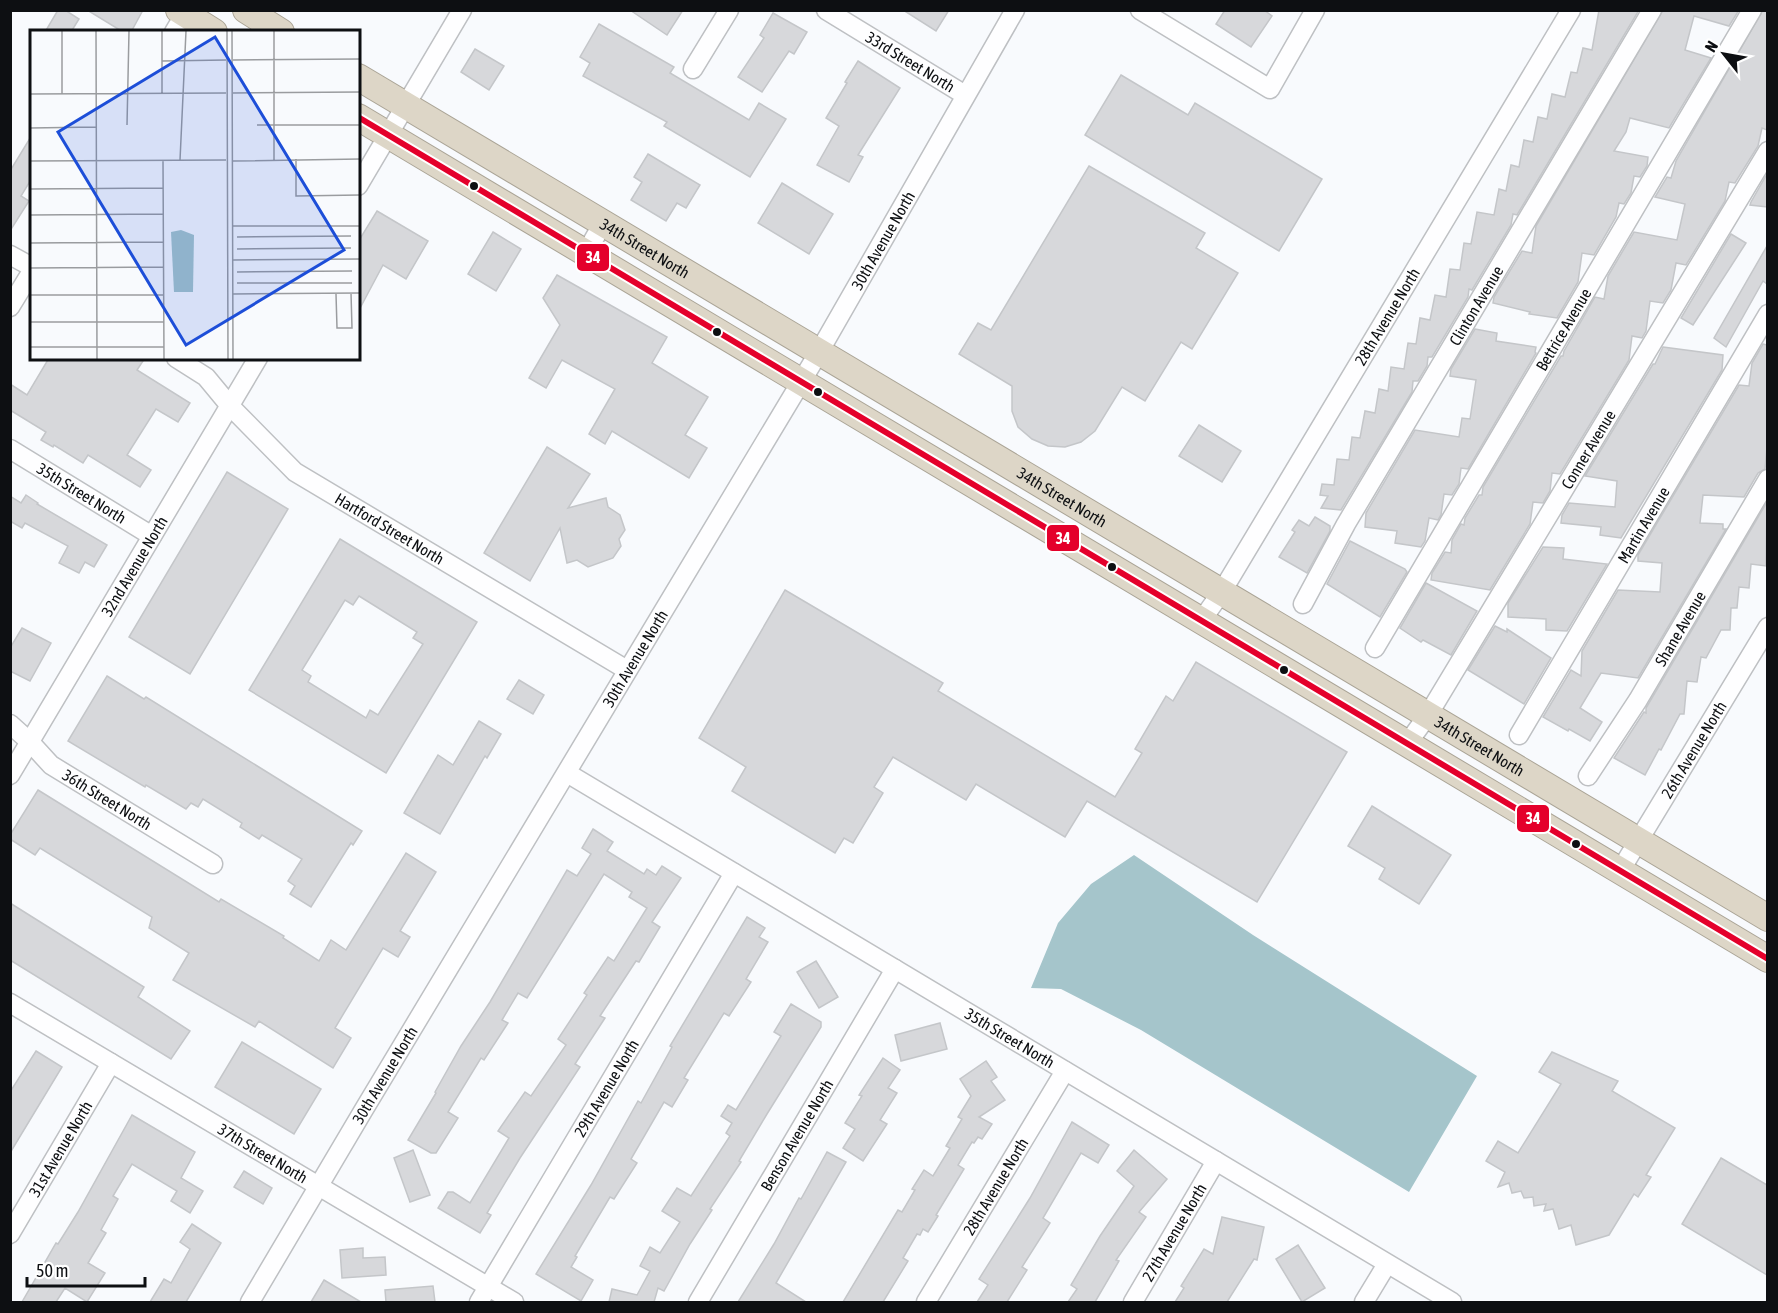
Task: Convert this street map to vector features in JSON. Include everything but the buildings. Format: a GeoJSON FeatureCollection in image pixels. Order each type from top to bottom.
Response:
{"type":"FeatureCollection","features":[{"type":"Feature","properties":{"kind":"highway"},"geometry":{"type":"LineString","coordinates":[[246,10],[278,30]]}},
{"type":"Feature","properties":{"kind":"highway"},"geometry":{"type":"LineString","coordinates":[[181,17],[210,30]]}},
{"type":"Feature","properties":{"kind":"highway","name":"34th Street North"},"geometry":{"type":"LineString","coordinates":[[360,78],[1767,918]]}},
{"type":"Feature","properties":{"kind":"highway","name":"34th Street North"},"geometry":{"type":"LineString","coordinates":[[360,118],[1767,959]]}},
{"type":"Feature","properties":{"kind":"street"},"geometry":{"type":"LineString","coordinates":[[360,183],[462,10]]}},
{"type":"Feature","properties":{"kind":"street"},"geometry":{"type":"LineString","coordinates":[[693,69],[729,10]]}},
{"type":"Feature","properties":{"kind":"street","name":"33rd Street North"},"geometry":{"type":"LineString","coordinates":[[826,10],[965,94]]}},
{"type":"Feature","properties":{"kind":"street","name":"30th Avenue North"},"geometry":{"type":"LineString","coordinates":[[250,1302],[819,352],[1015,10]]}},
{"type":"Feature","properties":{"kind":"street"},"geometry":{"type":"LineString","coordinates":[[1140,10],[1270,89],[1315,10]]}},
{"type":"Feature","properties":{"kind":"street","name":"28th Avenue North"},"geometry":{"type":"LineString","coordinates":[[1201,621],[1221,593],[1571,10]]}},
{"type":"Feature","properties":{"kind":"street","name":"Clinton Avenue"},"geometry":{"type":"LineString","coordinates":[[1303,604],[1346,524],[1652,10]]}},
{"type":"Feature","properties":{"kind":"street","name":"Bettrice Avenue"},"geometry":{"type":"LineString","coordinates":[[1375,648],[1752,10]]}},
{"type":"Feature","properties":{"kind":"street","name":"Conner Avenue"},"geometry":{"type":"LineString","coordinates":[[1407,744],[1428,715],[1767,151]]}},
{"type":"Feature","properties":{"kind":"street"},"geometry":{"type":"LineString","coordinates":[[586,253],[603,223]]}},
{"type":"Feature","properties":{"kind":"street"},"geometry":{"type":"LineString","coordinates":[[10,255],[30,268]]}},
{"type":"Feature","properties":{"kind":"street"},"geometry":{"type":"LineString","coordinates":[[10,307],[30,272]]}},
{"type":"Feature","properties":{"kind":"street","name":"Martin Avenue"},"geometry":{"type":"LineString","coordinates":[[1519,735],[1767,314]]}},
{"type":"Feature","properties":{"kind":"street","name":"Hartford Street North"},"geometry":{"type":"LineString","coordinates":[[179,360],[206,377],[230,406],[295,472],[627,670]]}},
{"type":"Feature","properties":{"kind":"street","name":"32nd Avenue North"},"geometry":{"type":"LineString","coordinates":[[10,775],[257,360]]}},
{"type":"Feature","properties":{"kind":"street","name":"35th Street North"},"geometry":{"type":"LineString","coordinates":[[10,449],[152,536]]}},
{"type":"Feature","properties":{"kind":"street","name":"Shane Avenue"},"geometry":{"type":"LineString","coordinates":[[1588,776],[1638,700],[1767,479]]}},
{"type":"Feature","properties":{"kind":"street","name":"26th Avenue North"},"geometry":{"type":"LineString","coordinates":[[1620,871],[1767,627]]}},
{"type":"Feature","properties":{"kind":"street","name":"36th Street North"},"geometry":{"type":"LineString","coordinates":[[10,724],[51,765],[213,864]]}},
{"type":"Feature","properties":{"kind":"street","name":"35th Street North"},"geometry":{"type":"LineString","coordinates":[[567,773],[1452,1302]]}},
{"type":"Feature","properties":{"kind":"street","name":"29th Avenue North"},"geometry":{"type":"LineString","coordinates":[[484,1295],[734,873]]}},
{"type":"Feature","properties":{"kind":"street","name":"Benson Avenue North"},"geometry":{"type":"LineString","coordinates":[[698,1302],[895,969]]}},
{"type":"Feature","properties":{"kind":"street","name":"37th Street North"},"geometry":{"type":"LineString","coordinates":[[10,1004],[319,1187],[484,1295],[514,1302]]}},
{"type":"Feature","properties":{"kind":"street","name":"31st Avenue North"},"geometry":{"type":"LineString","coordinates":[[10,1234],[111,1064]]}},
{"type":"Feature","properties":{"kind":"street","name":"28th Avenue North"},"geometry":{"type":"LineString","coordinates":[[926,1302],[1065,1071]]}},
{"type":"Feature","properties":{"kind":"street","name":"27th Avenue North"},"geometry":{"type":"LineString","coordinates":[[1133,1302],[1216,1161]]}},
{"type":"Feature","properties":{"kind":"street"},"geometry":{"type":"LineString","coordinates":[[1364,1302],[1387,1264]]}},
{"type":"Feature","properties":{"kind":"water"},"geometry":{"type":"Polygon","coordinates":[[[1134,855],[1253,935],[1477,1076],[1409,1192],[1141,1030],[1061,989],[1031,988],[1058,923],[1091,884],[1134,855]]]}},
{"type":"Feature","properties":{"kind":"transit line","name":"34"},"geometry":{"type":"LineString","coordinates":[[360,118],[1768,959]]}}]}
